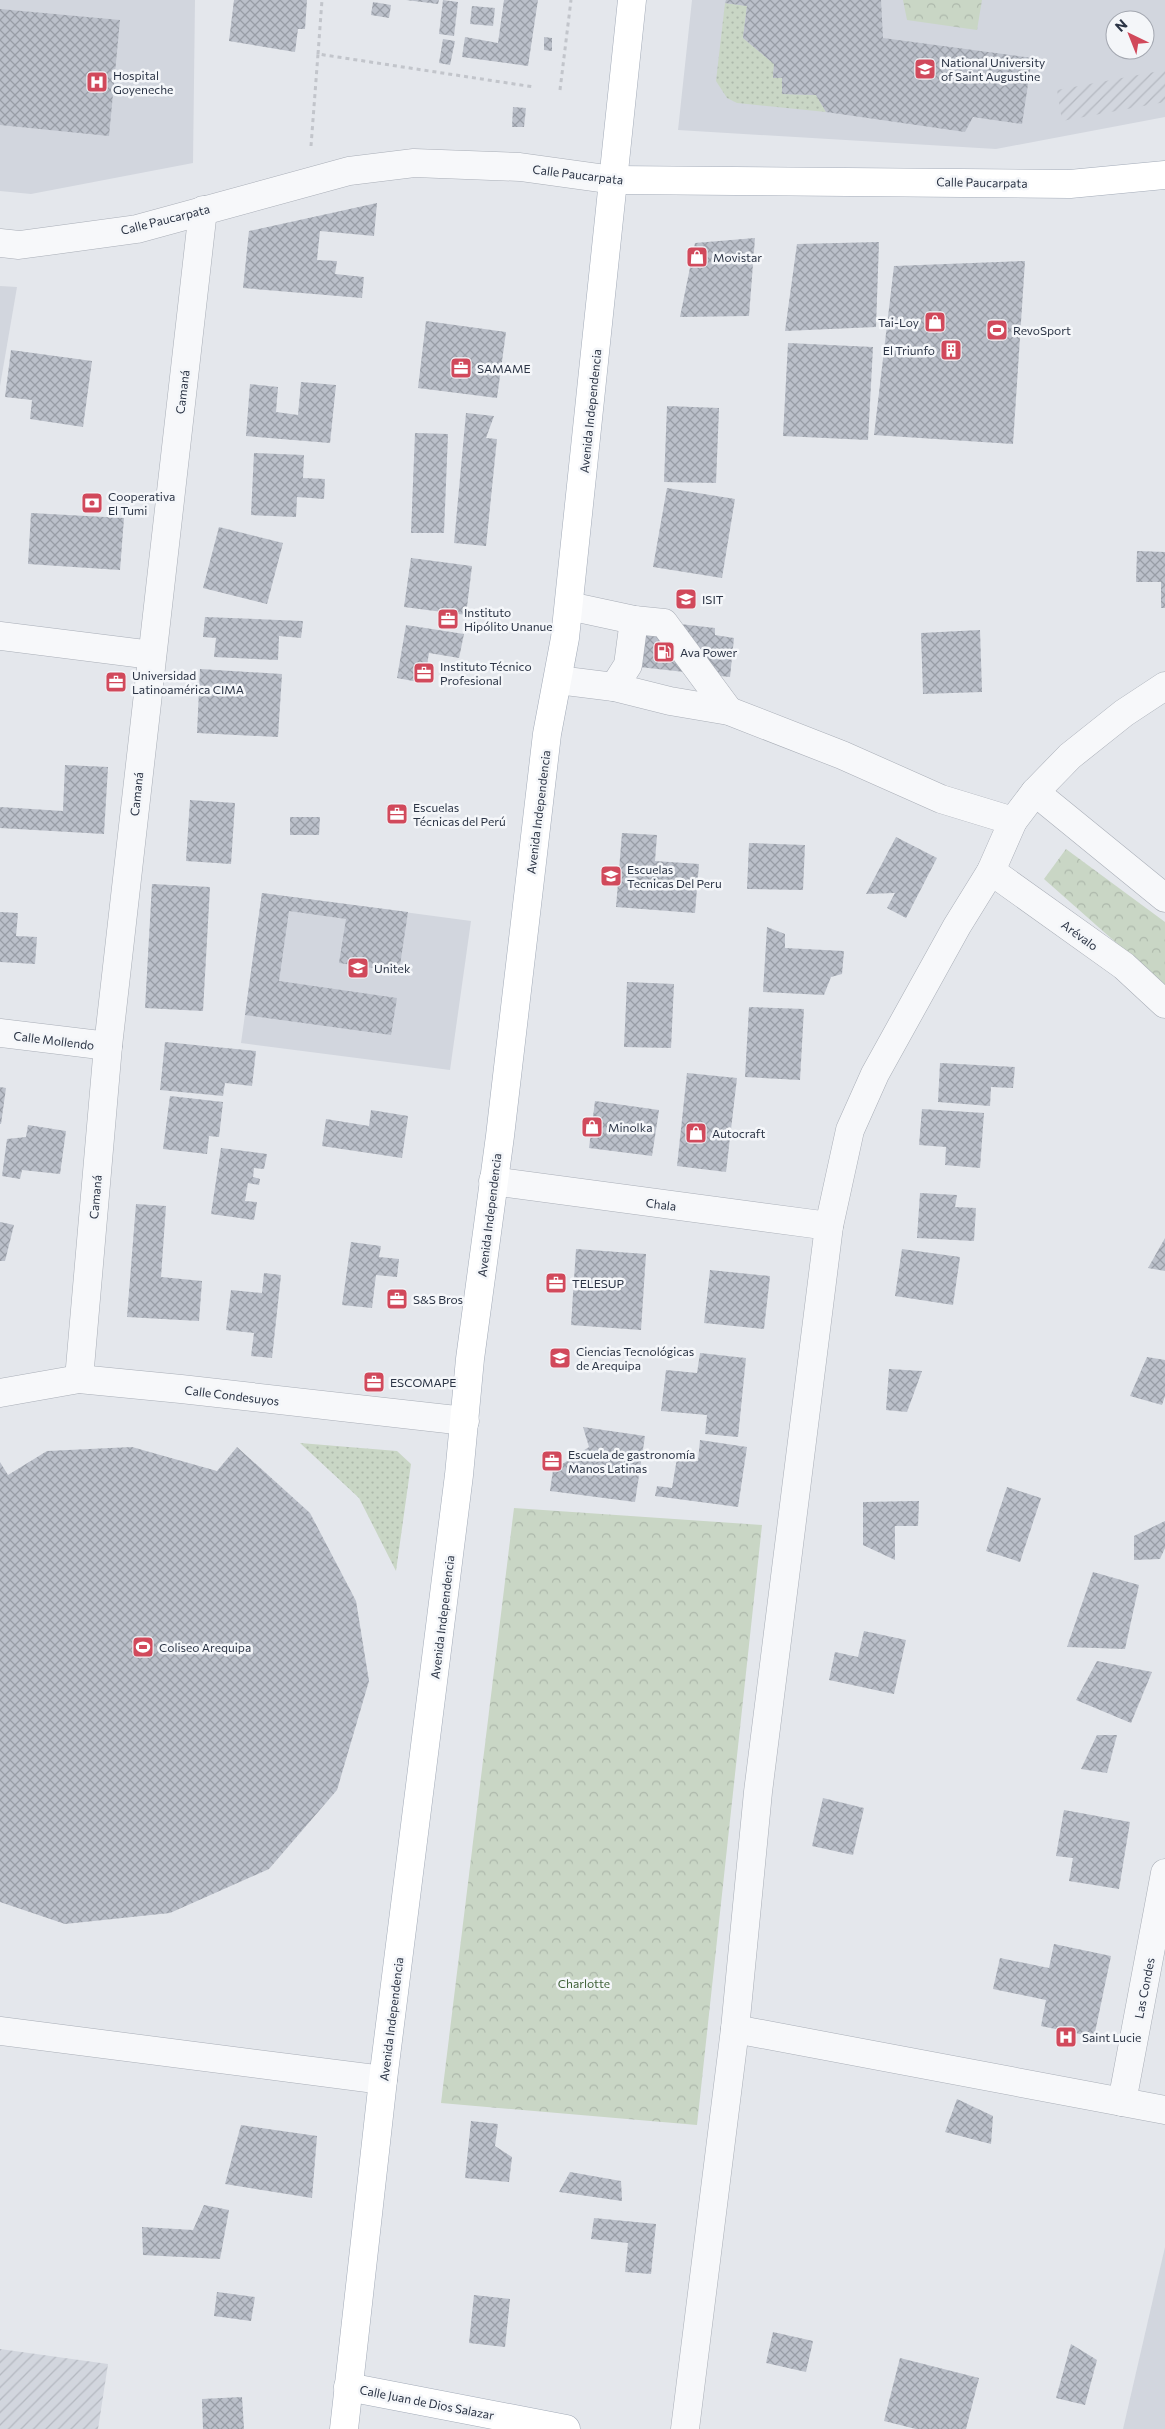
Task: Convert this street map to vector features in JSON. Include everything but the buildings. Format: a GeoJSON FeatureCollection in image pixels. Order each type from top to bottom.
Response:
{"type":"FeatureCollection","features":[{"type":"Feature","properties":{"kind":"main road","name":"Avenida Independencia"},"geometry":{"type":"LineString","coordinates":[[344,2429],[383,2080],[465,1421],[470,1359],[547,734],[558,680],[569,606],[632,0]]}},
{"type":"Feature","properties":{"kind":"main road","name":"Calle Paucarpata"},"geometry":{"type":"LineString","coordinates":[[614,180],[1070,184],[1165,175]]}},
{"type":"Feature","properties":{"kind":"main road","name":"Calle Juan de Dios Salazar"},"geometry":{"type":"LineString","coordinates":[[348,2387],[566,2429]]}},
{"type":"Feature","properties":{"kind":"street","name":"Calle Paucarpata"},"geometry":{"type":"LineString","coordinates":[[0,243],[19,245],[137,229],[350,171],[414,163],[520,167],[614,180]]}},
{"type":"Feature","properties":{"kind":"street","name":"Camaná"},"geometry":{"type":"LineString","coordinates":[[79,1380],[108,1046],[203,210]]}},
{"type":"Feature","properties":{"kind":"street"},"geometry":{"type":"LineString","coordinates":[[569,606],[634,620],[664,623],[729,711]]}},
{"type":"Feature","properties":{"kind":"street"},"geometry":{"type":"LineString","coordinates":[[614,687],[628,665],[634,620]]}},
{"type":"Feature","properties":{"kind":"street"},"geometry":{"type":"LineString","coordinates":[[0,636],[152,655]]}},
{"type":"Feature","properties":{"kind":"street"},"geometry":{"type":"LineString","coordinates":[[558,680],[614,687],[670,701],[729,711],[842,755],[941,799],[1012,821]]}},
{"type":"Feature","properties":{"kind":"street"},"geometry":{"type":"LineString","coordinates":[[685,2429],[735,2029],[758,1792],[829,1226],[850,1130],[875,1074],[991,871],[1012,821],[1035,792],[1070,756],[1124,714],[1165,686]]}},
{"type":"Feature","properties":{"kind":"street"},"geometry":{"type":"LineString","coordinates":[[1035,792],[1165,898]]}},
{"type":"Feature","properties":{"kind":"street","name":"Arévalo"},"geometry":{"type":"LineString","coordinates":[[991,871],[1124,966],[1165,1004]]}},
{"type":"Feature","properties":{"kind":"street","name":"Calle Mollendo"},"geometry":{"type":"LineString","coordinates":[[0,1033],[108,1046]]}},
{"type":"Feature","properties":{"kind":"street","name":"Chala"},"geometry":{"type":"LineString","coordinates":[[493,1181],[829,1226]]}},
{"type":"Feature","properties":{"kind":"street","name":"Calle Condesuyos"},"geometry":{"type":"LineString","coordinates":[[0,1393],[79,1380],[181,1388],[465,1421]]}},
{"type":"Feature","properties":{"kind":"street","name":"Las Condes"},"geometry":{"type":"LineString","coordinates":[[1122,2102],[1165,1873]]}},
{"type":"Feature","properties":{"kind":"street"},"geometry":{"type":"LineString","coordinates":[[735,2029],[1165,2110]]}},
{"type":"Feature","properties":{"kind":"street"},"geometry":{"type":"LineString","coordinates":[[0,2031],[383,2080]]}},
{"type":"Feature","properties":{"kind":"path"},"geometry":{"type":"LineString","coordinates":[[308,182],[322,0]]}},
{"type":"Feature","properties":{"kind":"path"},"geometry":{"type":"LineString","coordinates":[[560,90],[571,0]]}},
{"type":"Feature","properties":{"kind":"path"},"geometry":{"type":"LineString","coordinates":[[318,54],[534,87]]}},
{"type":"Feature","properties":{"kind":"shaded area","name":"Hospital Goyeneche"},"geometry":{"type":"Polygon","coordinates":[[[0,0],[195,0],[193,163],[31,194],[0,191],[0,0]]]}},
{"type":"Feature","properties":{"kind":"shaded area","name":"National University of Saint Augustine"},"geometry":{"type":"Polygon","coordinates":[[[692,0],[1165,0],[1165,117],[996,149],[678,130],[692,0]]]}},
{"type":"Feature","properties":{"kind":"shaded area"},"geometry":{"type":"Polygon","coordinates":[[[1165,70],[1165,102],[1062,121],[1057,90],[1165,70]]]}},
{"type":"Feature","properties":{"kind":"shaded area"},"geometry":{"type":"Polygon","coordinates":[[[0,286],[17,287],[0,386],[0,286]]]}},
{"type":"Feature","properties":{"kind":"shaded area","name":"Unitek"},"geometry":{"type":"Polygon","coordinates":[[[262,893],[471,921],[450,1070],[241,1043],[262,893]]]}},
{"type":"Feature","properties":{"kind":"shaded area"},"geometry":{"type":"Polygon","coordinates":[[[1165,2247],[1165,2429],[1123,2429],[1165,2247]]]}},
{"type":"Feature","properties":{"kind":"shaded area"},"geometry":{"type":"Polygon","coordinates":[[[0,2349],[108,2364],[98,2429],[0,2429],[0,2349]]]}},
{"type":"Feature","properties":{"kind":"green space"},"geometry":{"type":"Polygon","coordinates":[[[903,0],[982,0],[977,30],[907,20],[903,0]]]}},
{"type":"Feature","properties":{"kind":"green space"},"geometry":{"type":"Polygon","coordinates":[[[725,3],[747,6],[743,38],[774,64],[773,78],[782,78],[782,94],[816,95],[826,112],[737,103],[727,98],[716,81],[725,3]]]}},
{"type":"Feature","properties":{"kind":"green space"},"geometry":{"type":"Polygon","coordinates":[[[1066,849],[1165,922],[1165,986],[1044,879],[1066,849]]]}},
{"type":"Feature","properties":{"kind":"green space"},"geometry":{"type":"Polygon","coordinates":[[[300,1443],[397,1451],[411,1464],[396,1571],[359,1498],[300,1443]]]}},
{"type":"Feature","properties":{"kind":"green space","name":"Charlotte"},"geometry":{"type":"Polygon","coordinates":[[[514,1508],[762,1525],[697,2125],[441,2103],[514,1508]]]}},
{"type":"Feature","properties":{"kind":"place","name":"National University of Saint Augustine"},"geometry":{"type":"Point","coordinates":[925,69]}},
{"type":"Feature","properties":{"kind":"place","name":"Hospital Goyeneche"},"geometry":{"type":"Point","coordinates":[97,82]}},
{"type":"Feature","properties":{"kind":"place","name":"Movistar"},"geometry":{"type":"Point","coordinates":[697,257]}},
{"type":"Feature","properties":{"kind":"place","name":"Tai-Loy"},"geometry":{"type":"Point","coordinates":[935,322]}},
{"type":"Feature","properties":{"kind":"place","name":"RevoSport"},"geometry":{"type":"Point","coordinates":[997,330]}},
{"type":"Feature","properties":{"kind":"place","name":"El Triunfo"},"geometry":{"type":"Point","coordinates":[951,350]}},
{"type":"Feature","properties":{"kind":"place","name":"SAMAME"},"geometry":{"type":"Point","coordinates":[461,368]}},
{"type":"Feature","properties":{"kind":"place","name":"Cooperativa El Tumi"},"geometry":{"type":"Point","coordinates":[92,503]}},
{"type":"Feature","properties":{"kind":"place","name":"ISIT"},"geometry":{"type":"Point","coordinates":[686,599]}},
{"type":"Feature","properties":{"kind":"place","name":"Instituto Hipólito Unanue"},"geometry":{"type":"Point","coordinates":[448,619]}},
{"type":"Feature","properties":{"kind":"place","name":"Ava Power"},"geometry":{"type":"Point","coordinates":[664,652]}},
{"type":"Feature","properties":{"kind":"place","name":"Instituto Técnico Profesional"},"geometry":{"type":"Point","coordinates":[424,673]}},
{"type":"Feature","properties":{"kind":"place","name":"Universidad Latinoamérica CIMA"},"geometry":{"type":"Point","coordinates":[116,682]}},
{"type":"Feature","properties":{"kind":"place","name":"Escuelas Técnicas del Perú"},"geometry":{"type":"Point","coordinates":[397,814]}},
{"type":"Feature","properties":{"kind":"place","name":"Escuelas Tecnicas Del Peru"},"geometry":{"type":"Point","coordinates":[611,876]}},
{"type":"Feature","properties":{"kind":"place","name":"Unitek"},"geometry":{"type":"Point","coordinates":[358,968]}},
{"type":"Feature","properties":{"kind":"place","name":"Minolka"},"geometry":{"type":"Point","coordinates":[592,1127]}},
{"type":"Feature","properties":{"kind":"place","name":"Autocraft"},"geometry":{"type":"Point","coordinates":[696,1133]}},
{"type":"Feature","properties":{"kind":"place","name":"TELESUP"},"geometry":{"type":"Point","coordinates":[556,1283]}},
{"type":"Feature","properties":{"kind":"place","name":"S&S Bros"},"geometry":{"type":"Point","coordinates":[397,1299]}},
{"type":"Feature","properties":{"kind":"place","name":"Ciencias Tecnológicas de Arequipa"},"geometry":{"type":"Point","coordinates":[560,1358]}},
{"type":"Feature","properties":{"kind":"place","name":"ESCOMAPE"},"geometry":{"type":"Point","coordinates":[374,1382]}},
{"type":"Feature","properties":{"kind":"place","name":"Escuela de gastronomía Manos Latinas"},"geometry":{"type":"Point","coordinates":[552,1461]}},
{"type":"Feature","properties":{"kind":"place","name":"Coliseo Arequipa"},"geometry":{"type":"Point","coordinates":[143,1647]}},
{"type":"Feature","properties":{"kind":"place","name":"Saint Lucie"},"geometry":{"type":"Point","coordinates":[1066,2037]}}]}
